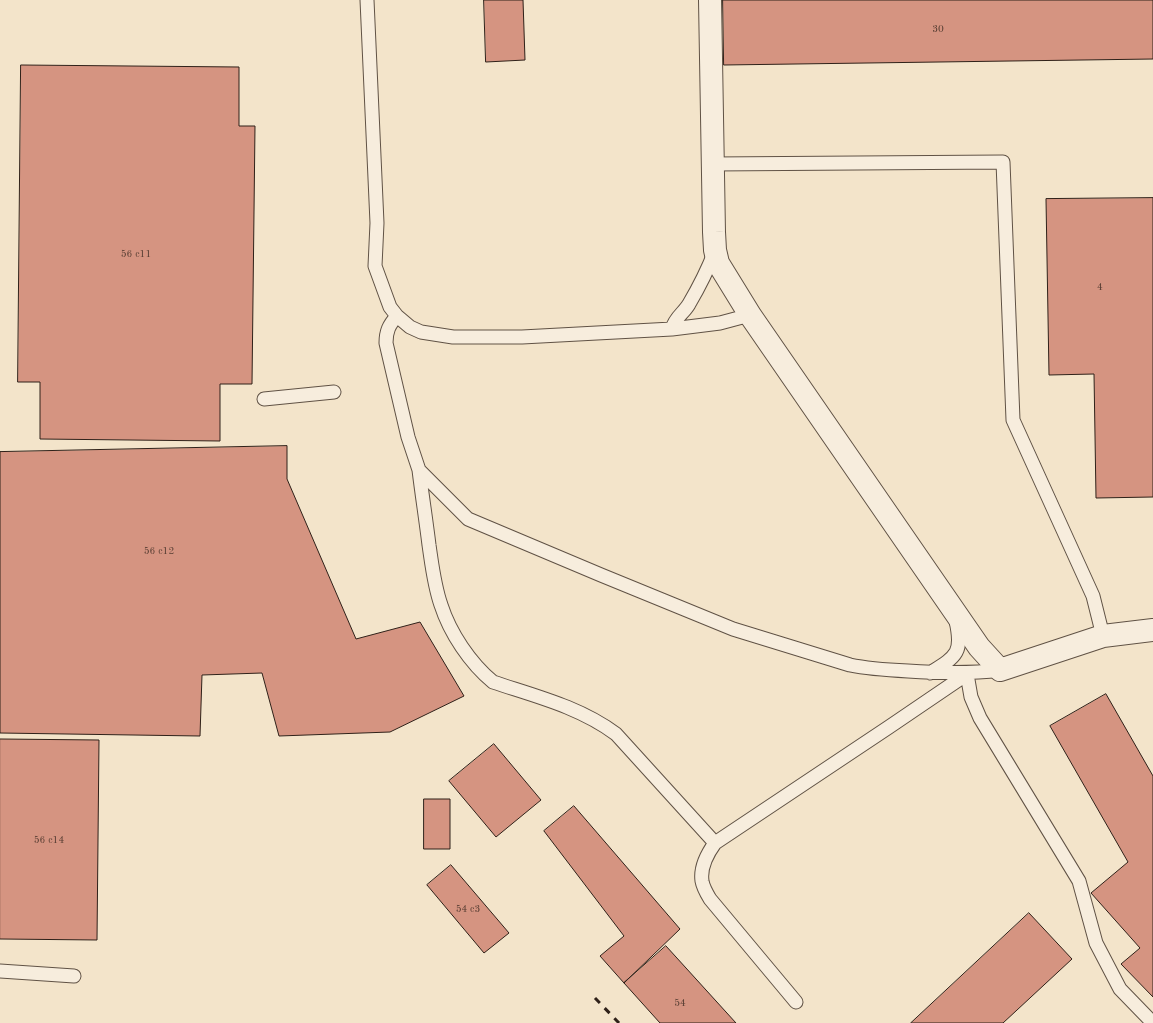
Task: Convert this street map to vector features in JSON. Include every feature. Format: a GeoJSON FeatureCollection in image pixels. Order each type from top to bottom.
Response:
{"type":"FeatureCollection","features":[{"type":"Feature","properties":{"kind":"street"},"geometry":{"type":"LineString","coordinates":[[710,0],[712,164],[715,250],[718,263],[750,315],[979,648],[1000,670],[1103,636],[1153,630]]}},
{"type":"Feature","properties":{"kind":"lane"},"geometry":{"type":"LineString","coordinates":[[367,0],[377,223],[374,266],[390,307],[397,316],[410,327],[421,332],[453,337],[522,337],[672,329],[720,323],[750,315]]}},
{"type":"Feature","properties":{"kind":"lane"},"geometry":{"type":"LineString","coordinates":[[712,164],[1004,162],[1013,420],[1093,596],[1103,636]]}},
{"type":"Feature","properties":{"kind":"lane"},"geometry":{"type":"LineString","coordinates":[[672,329],[676,318],[688,305],[710,265],[715,250]]}},
{"type":"Feature","properties":{"kind":"lane"},"geometry":{"type":"LineString","coordinates":[[397,316],[388,327],[386,343],[408,437],[419,470],[433,576],[441,605],[453,631],[467,654],[484,675],[493,682],[580,712],[616,734],[715,843]]}},
{"type":"Feature","properties":{"kind":"lane"},"geometry":{"type":"LineString","coordinates":[[264,399],[334,392]]}},
{"type":"Feature","properties":{"kind":"lane"},"geometry":{"type":"LineString","coordinates":[[419,470],[458,510],[468,519],[477,524],[733,629],[850,665],[868,669],[967,674],[1000,670]]}},
{"type":"Feature","properties":{"kind":"lane"},"geometry":{"type":"LineString","coordinates":[[930,673],[946,663],[958,650],[959,641],[953,609]]}},
{"type":"Feature","properties":{"kind":"lane"},"geometry":{"type":"LineString","coordinates":[[796,1002],[710,899],[702,882],[703,864],[709,852],[715,843],[967,674]]}},
{"type":"Feature","properties":{"kind":"lane"},"geometry":{"type":"LineString","coordinates":[[967,674],[971,697],[980,718],[1079,880],[1096,943],[1120,989],[1153,1023]]}},
{"type":"Feature","properties":{"kind":"lane"},"geometry":{"type":"LineString","coordinates":[[0,971],[74,976]]}},
{"type":"Feature","properties":{"kind":"building"},"geometry":{"type":"Polygon","coordinates":[[[484,0],[523,0],[525,60],[486,62],[484,0]]]}},
{"type":"Feature","properties":{"kind":"building"},"geometry":{"type":"Polygon","coordinates":[[[723,0],[1153,0],[1153,59],[724,65],[723,0]]]}},
{"type":"Feature","properties":{"kind":"building"},"geometry":{"type":"Polygon","coordinates":[[[21,65],[239,67],[239,126],[255,126],[252,384],[220,384],[220,441],[40,439],[40,382],[18,382],[21,65]]]}},
{"type":"Feature","properties":{"kind":"building"},"geometry":{"type":"Polygon","coordinates":[[[1153,198],[1153,497],[1096,498],[1094,374],[1049,375],[1046,199],[1153,198]]]}},
{"type":"Feature","properties":{"kind":"building"},"geometry":{"type":"Polygon","coordinates":[[[287,446],[287,479],[356,639],[420,622],[464,696],[390,732],[279,736],[262,673],[202,675],[200,736],[0,733],[0,452],[287,446]]]}},
{"type":"Feature","properties":{"kind":"building"},"geometry":{"type":"Polygon","coordinates":[[[1106,694],[1153,776],[1153,997],[1121,964],[1140,948],[1091,893],[1128,862],[1050,726],[1106,694]]]}},
{"type":"Feature","properties":{"kind":"building"},"geometry":{"type":"Polygon","coordinates":[[[0,739],[99,740],[97,940],[0,939],[0,739]]]}},
{"type":"Feature","properties":{"kind":"building"},"geometry":{"type":"Polygon","coordinates":[[[494,744],[541,800],[496,837],[449,781],[494,744]]]}},
{"type":"Feature","properties":{"kind":"building"},"geometry":{"type":"Polygon","coordinates":[[[424,799],[450,799],[450,849],[424,849],[424,799]]]}},
{"type":"Feature","properties":{"kind":"building"},"geometry":{"type":"Polygon","coordinates":[[[574,806],[680,929],[624,983],[600,956],[624,936],[544,831],[574,806]]]}},
{"type":"Feature","properties":{"kind":"building"},"geometry":{"type":"Polygon","coordinates":[[[451,865],[509,933],[484,953],[427,885],[451,865]]]}},
{"type":"Feature","properties":{"kind":"building"},"geometry":{"type":"Polygon","coordinates":[[[1029,913],[1072,959],[1003,1023],[911,1023],[1029,913]]]}},
{"type":"Feature","properties":{"kind":"building"},"geometry":{"type":"Polygon","coordinates":[[[666,946],[736,1023],[660,1023],[624,983],[666,946]]]}},
{"type":"Feature","properties":{"kind":"railway"},"geometry":{"type":"LineString","coordinates":[[595,998],[619,1023]]}}]}
